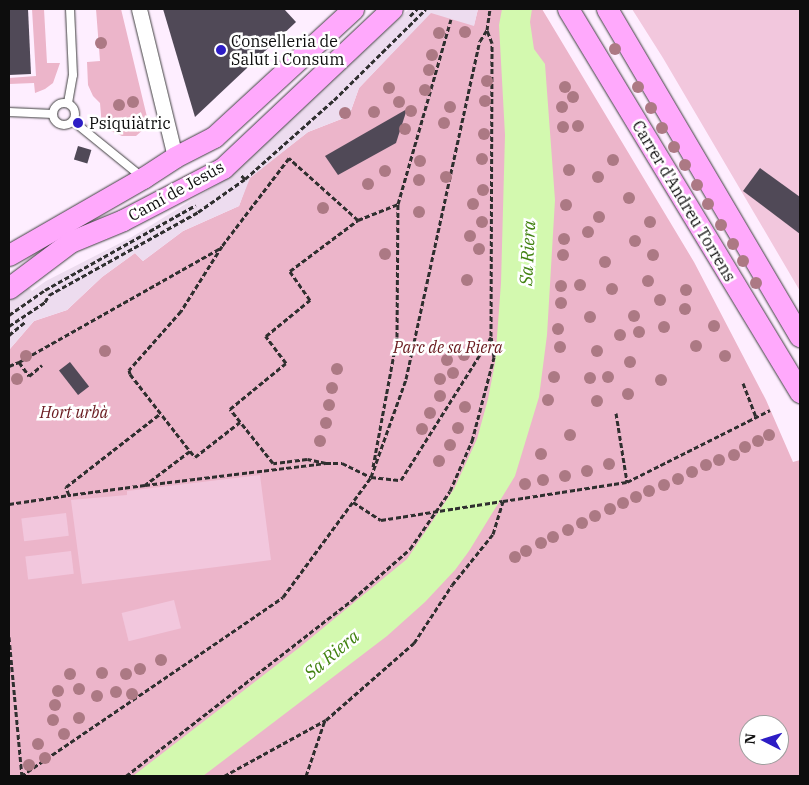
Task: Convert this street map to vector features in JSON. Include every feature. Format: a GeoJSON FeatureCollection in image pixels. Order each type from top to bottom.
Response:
{"type":"FeatureCollection","features":[{"type":"Feature","properties":{"kind":"main road","name":"Camí de Jesús"},"geometry":{"type":"LineString","coordinates":[[9,254],[143,178],[175,157],[214,137],[353,9]]}},
{"type":"Feature","properties":{"kind":"main road","name":"Camí de Jesús"},"geometry":{"type":"LineString","coordinates":[[9,288],[70,242],[124,220],[223,168],[392,9]]}},
{"type":"Feature","properties":{"kind":"main road","name":"Carrer d'Andreu Torrens"},"geometry":{"type":"LineString","coordinates":[[568,9],[800,392]]}},
{"type":"Feature","properties":{"kind":"main road","name":"Carrer d'Andreu Torrens"},"geometry":{"type":"LineString","coordinates":[[607,9],[800,336]]}},
{"type":"Feature","properties":{"kind":"main road"},"geometry":{"type":"LineString","coordinates":[[124,220],[175,174],[175,157]]}},
{"type":"Feature","properties":{"kind":"street"},"geometry":{"type":"LineString","coordinates":[[139,9],[175,157]]}},
{"type":"Feature","properties":{"kind":"lane"},"geometry":{"type":"LineString","coordinates":[[68,103],[73,75],[70,9]]}},
{"type":"Feature","properties":{"kind":"lane"},"geometry":{"type":"LineString","coordinates":[[53,114],[58,104],[68,103]]}},
{"type":"Feature","properties":{"kind":"lane"},"geometry":{"type":"LineString","coordinates":[[53,114],[59,124],[65,125],[73,121],[76,111],[68,103]]}},
{"type":"Feature","properties":{"kind":"lane"},"geometry":{"type":"LineString","coordinates":[[9,112],[53,114]]}},
{"type":"Feature","properties":{"kind":"lane"},"geometry":{"type":"LineString","coordinates":[[73,121],[143,178]]}},
{"type":"Feature","properties":{"kind":"path"},"geometry":{"type":"LineString","coordinates":[[9,326],[45,302],[50,295],[184,220],[245,179],[334,100],[426,9]]}},
{"type":"Feature","properties":{"kind":"path"},"geometry":{"type":"LineString","coordinates":[[9,637],[22,776],[283,597],[371,477],[406,379],[480,42],[487,30],[490,9]]}},
{"type":"Feature","properties":{"kind":"path"},"geometry":{"type":"LineString","coordinates":[[371,477],[397,337],[398,204],[452,19]]}},
{"type":"Feature","properties":{"kind":"path"},"geometry":{"type":"LineString","coordinates":[[126,776],[353,599],[410,549],[450,491],[472,441],[494,357],[491,336],[492,42],[487,30]]}},
{"type":"Feature","properties":{"kind":"path"},"geometry":{"type":"LineString","coordinates":[[240,422],[195,457],[130,374],[130,370],[181,311],[222,246],[288,158],[358,220]]}},
{"type":"Feature","properties":{"kind":"path"},"geometry":{"type":"LineString","coordinates":[[237,170],[245,179]]}},
{"type":"Feature","properties":{"kind":"path"},"geometry":{"type":"LineString","coordinates":[[326,463],[307,459],[273,463],[230,409],[286,363],[266,336],[310,300],[290,271],[358,220],[398,204]]}},
{"type":"Feature","properties":{"kind":"path"},"geometry":{"type":"LineString","coordinates":[[9,366],[222,246]]}},
{"type":"Feature","properties":{"kind":"path"},"geometry":{"type":"LineString","coordinates":[[9,335],[26,321]]}},
{"type":"Feature","properties":{"kind":"path"},"geometry":{"type":"LineString","coordinates":[[9,504],[326,463],[342,463],[371,477],[401,480],[491,336]]}},
{"type":"Feature","properties":{"kind":"path"},"geometry":{"type":"LineString","coordinates":[[19,362],[29,376],[42,366]]}},
{"type":"Feature","properties":{"kind":"path"},"geometry":{"type":"LineString","coordinates":[[743,383],[756,417]]}},
{"type":"Feature","properties":{"kind":"path"},"geometry":{"type":"LineString","coordinates":[[353,502],[381,520],[628,482],[770,410]]}},
{"type":"Feature","properties":{"kind":"path"},"geometry":{"type":"LineString","coordinates":[[69,495],[66,487],[161,413]]}},
{"type":"Feature","properties":{"kind":"path"},"geometry":{"type":"LineString","coordinates":[[616,413],[628,482]]}},
{"type":"Feature","properties":{"kind":"path"},"geometry":{"type":"LineString","coordinates":[[145,485],[190,451]]}},
{"type":"Feature","properties":{"kind":"path"},"geometry":{"type":"LineString","coordinates":[[224,776],[326,720],[414,643],[452,585],[493,534],[503,501]]}},
{"type":"Feature","properties":{"kind":"path"},"geometry":{"type":"LineString","coordinates":[[306,776],[326,720]]}},
{"type":"Feature","properties":{"kind":"green space"},"geometry":{"type":"Polygon","coordinates":[[[32,9],[44,9],[47,63],[60,63],[53,83],[35,93],[34,83],[9,84],[9,78],[36,76],[32,9]]]}},
{"type":"Feature","properties":{"kind":"green space"},"geometry":{"type":"Polygon","coordinates":[[[96,9],[121,9],[147,117],[145,128],[136,136],[122,136],[102,127],[100,103],[93,96],[88,85],[87,62],[100,61],[96,9]]]}},
{"type":"Feature","properties":{"kind":"green space","name":"Parc de sa Riera"},"geometry":{"type":"Polygon","coordinates":[[[478,9],[542,9],[694,262],[766,400],[793,462],[800,460],[800,776],[9,776],[9,350],[34,321],[67,310],[102,277],[135,253],[143,261],[183,231],[239,206],[249,178],[308,132],[349,116],[359,88],[431,12],[474,25],[478,9]]]}},
{"type":"Feature","properties":{"kind":"shaded area"},"geometry":{"type":"Polygon","coordinates":[[[409,9],[478,9],[474,26],[431,13],[359,88],[349,116],[308,132],[250,178],[239,206],[183,231],[143,261],[135,253],[102,277],[67,310],[34,321],[9,350],[9,295],[24,283],[32,291],[46,281],[132,237],[231,176],[409,9]]]}},
{"type":"Feature","properties":{"kind":"shaded area"},"geometry":{"type":"Polygon","coordinates":[[[632,9],[800,9],[800,291],[663,58],[632,9]]]}},
{"type":"Feature","properties":{"kind":"shaded area"},"geometry":{"type":"Polygon","coordinates":[[[260,475],[271,560],[82,584],[71,500],[127,495],[127,491],[260,475]]]}},
{"type":"Feature","properties":{"kind":"shaded area"},"geometry":{"type":"Polygon","coordinates":[[[66,513],[69,536],[24,541],[21,518],[66,513]]]}},
{"type":"Feature","properties":{"kind":"shaded area"},"geometry":{"type":"Polygon","coordinates":[[[71,551],[74,574],[28,579],[25,557],[71,551]]]}},
{"type":"Feature","properties":{"kind":"shaded area"},"geometry":{"type":"Polygon","coordinates":[[[174,600],[181,628],[129,641],[122,613],[174,600]]]}},
{"type":"Feature","properties":{"kind":"water","name":"Sa Riera"},"geometry":{"type":"Polygon","coordinates":[[[502,9],[532,9],[530,22],[534,49],[545,64],[555,200],[547,335],[539,397],[515,476],[469,551],[455,570],[425,602],[387,636],[203,776],[133,776],[300,647],[407,559],[454,489],[477,439],[495,363],[501,283],[505,135],[499,25],[502,9]]]}},
{"type":"Feature","properties":{"kind":"building"},"geometry":{"type":"Polygon","coordinates":[[[9,9],[28,9],[31,74],[9,75],[9,9]]]}},
{"type":"Feature","properties":{"kind":"building","name":"Conselleria de Salut i Consum"},"geometry":{"type":"Polygon","coordinates":[[[163,9],[284,9],[296,22],[195,117],[163,9]]]}},
{"type":"Feature","properties":{"kind":"building"},"geometry":{"type":"Polygon","coordinates":[[[407,109],[396,143],[338,175],[325,156],[407,109]]]}},
{"type":"Feature","properties":{"kind":"building"},"geometry":{"type":"Polygon","coordinates":[[[78,146],[91,150],[87,163],[74,159],[78,146]]]}},
{"type":"Feature","properties":{"kind":"building"},"geometry":{"type":"Polygon","coordinates":[[[760,168],[800,197],[800,234],[743,191],[760,168]]]}},
{"type":"Feature","properties":{"kind":"building"},"geometry":{"type":"Polygon","coordinates":[[[70,362],[89,386],[78,395],[59,371],[70,362]]]}},
{"type":"Feature","properties":{"kind":"place","name":"Conselleria de Salut i Consum"},"geometry":{"type":"Point","coordinates":[221,50]}},
{"type":"Feature","properties":{"kind":"place","name":"Psiquiàtric"},"geometry":{"type":"Point","coordinates":[78,123]}},
{"type":"Feature","properties":{"kind":"park label","name":"Hort urbà"},"geometry":{"type":"Point","coordinates":[74,412]}}]}
